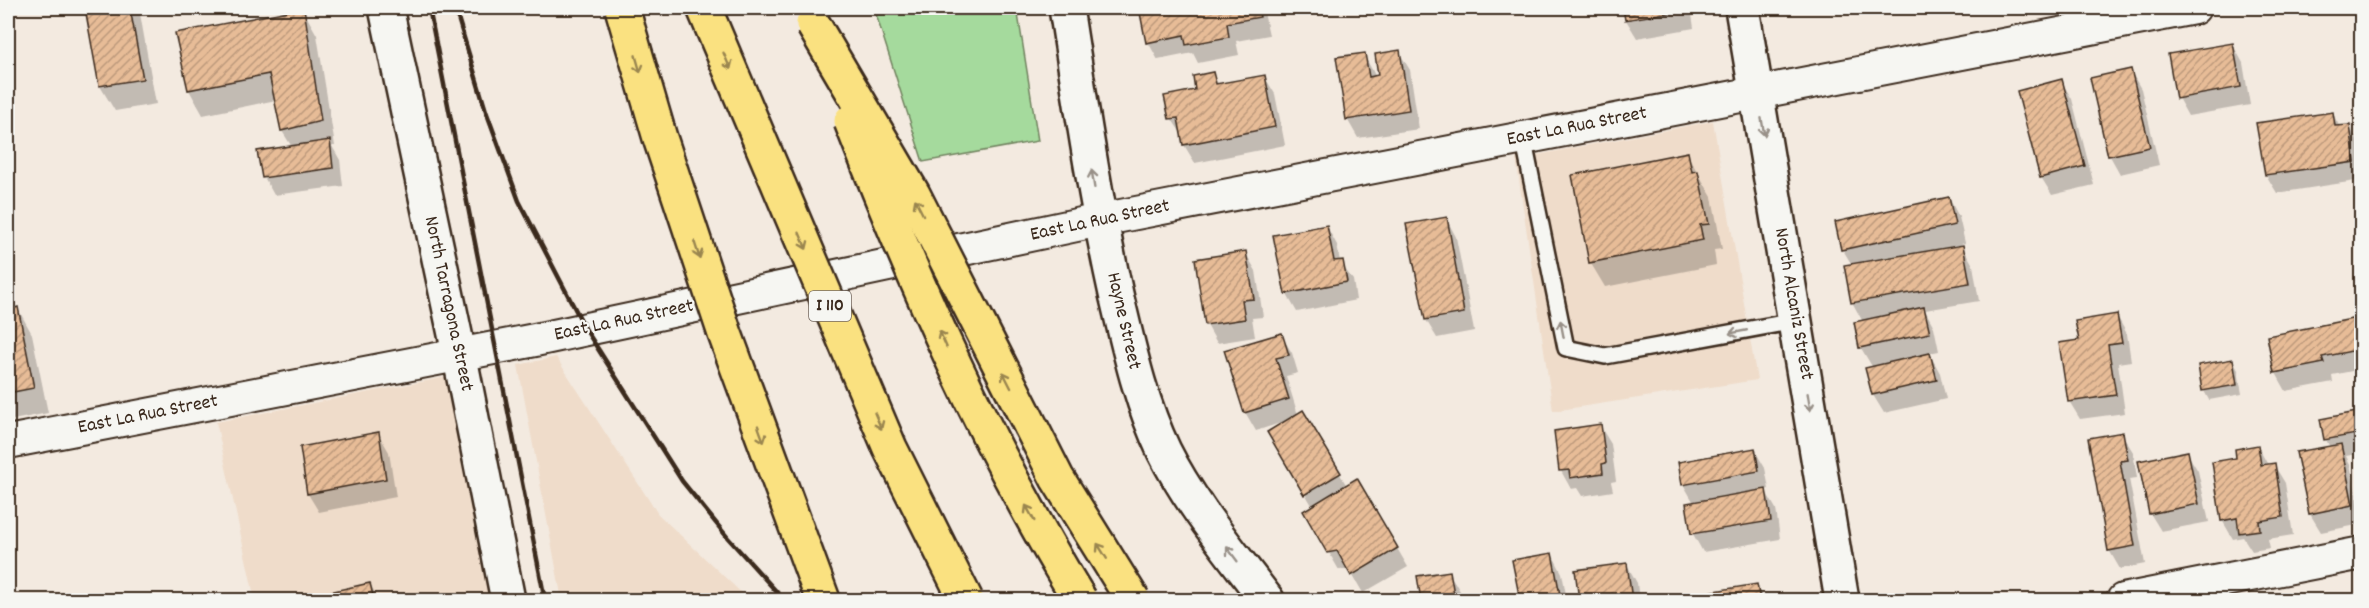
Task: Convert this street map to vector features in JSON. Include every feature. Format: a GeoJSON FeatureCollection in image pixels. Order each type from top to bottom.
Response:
{"type":"FeatureCollection","features":[{"type":"Feature","properties":{"kind":"highway"},"geometry":{"type":"LineString","coordinates":[[622,8],[660,138],[725,334],[813,579],[823,600]]}},
{"type":"Feature","properties":{"kind":"highway","name":"I 110"},"geometry":{"type":"LineString","coordinates":[[704,8],[890,448],[966,600]]}},
{"type":"Feature","properties":{"kind":"highway"},"geometry":{"type":"LineString","coordinates":[[1080,600],[1017,488],[967,391],[880,195],[813,24],[913,194],[1057,478],[1133,600]]}},
{"type":"Feature","properties":{"kind":"street","name":"North Tarragona Street"},"geometry":{"type":"LineString","coordinates":[[386,8],[459,353],[508,600]]}},
{"type":"Feature","properties":{"kind":"street","name":"Hayne Street"},"geometry":{"type":"LineString","coordinates":[[1066,8],[1100,220],[1132,365],[1145,406],[1164,451],[1208,522],[1267,600]]}},
{"type":"Feature","properties":{"kind":"street","name":"North Alcaniz Street"},"geometry":{"type":"LineString","coordinates":[[1742,8],[1842,600]]}},
{"type":"Feature","properties":{"kind":"street","name":"East La Rua Street"},"geometry":{"type":"LineString","coordinates":[[8,442],[586,330],[1100,220],[2194,8]]}},
{"type":"Feature","properties":{"kind":"street"},"geometry":{"type":"LineString","coordinates":[[2123,600],[2361,553]]}},
{"type":"Feature","properties":{"kind":"lane"},"geometry":{"type":"LineString","coordinates":[[1523,137],[1566,348],[1605,356],[1796,321]]}},
{"type":"Feature","properties":{"kind":"shaded area"},"geometry":{"type":"Polygon","coordinates":[[[1713,121],[1757,380],[1553,411],[1516,159],[1713,121]]]}},
{"type":"Feature","properties":{"kind":"shaded area"},"geometry":{"type":"Polygon","coordinates":[[[556,357],[658,514],[749,600],[562,600],[518,365],[556,357]]]}},
{"type":"Feature","properties":{"kind":"shaded area"},"geometry":{"type":"Polygon","coordinates":[[[446,377],[490,600],[255,600],[216,422],[446,377]]]}},
{"type":"Feature","properties":{"kind":"green space"},"geometry":{"type":"Polygon","coordinates":[[[874,8],[1017,8],[1038,141],[923,162],[874,8]]]}},
{"type":"Feature","properties":{"kind":"building"},"geometry":{"type":"Polygon","coordinates":[[[85,8],[130,8],[143,79],[99,86],[85,8]]]}},
{"type":"Feature","properties":{"kind":"building"},"geometry":{"type":"Polygon","coordinates":[[[304,8],[321,121],[281,131],[269,74],[188,90],[175,33],[304,8]]]}},
{"type":"Feature","properties":{"kind":"building"},"geometry":{"type":"Polygon","coordinates":[[[1139,8],[1258,8],[1260,17],[1227,23],[1229,37],[1186,45],[1184,35],[1146,43],[1139,8]]]}},
{"type":"Feature","properties":{"kind":"building"},"geometry":{"type":"Polygon","coordinates":[[[1623,8],[1684,8],[1685,10],[1625,20],[1623,8]]]}},
{"type":"Feature","properties":{"kind":"building"},"geometry":{"type":"Polygon","coordinates":[[[2233,43],[2241,87],[2176,99],[2168,54],[2233,43]]]}},
{"type":"Feature","properties":{"kind":"building"},"geometry":{"type":"Polygon","coordinates":[[[1400,50],[1409,110],[1346,120],[1336,57],[1365,53],[1369,77],[1378,75],[1375,54],[1400,50]]]}},
{"type":"Feature","properties":{"kind":"building"},"geometry":{"type":"Polygon","coordinates":[[[2131,69],[2150,147],[2108,156],[2090,78],[2131,69]]]}},
{"type":"Feature","properties":{"kind":"building"},"geometry":{"type":"Polygon","coordinates":[[[1213,72],[1216,84],[1265,75],[1275,127],[1183,145],[1178,118],[1169,119],[1164,96],[1195,90],[1193,76],[1213,72]]]}},
{"type":"Feature","properties":{"kind":"building"},"geometry":{"type":"Polygon","coordinates":[[[2062,79],[2085,166],[2040,178],[2017,91],[2062,79]]]}},
{"type":"Feature","properties":{"kind":"building"},"geometry":{"type":"Polygon","coordinates":[[[2333,112],[2335,126],[2350,125],[2355,162],[2265,175],[2256,123],[2333,112]]]}},
{"type":"Feature","properties":{"kind":"building"},"geometry":{"type":"Polygon","coordinates":[[[330,140],[333,168],[262,178],[257,151],[330,140]]]}},
{"type":"Feature","properties":{"kind":"building"},"geometry":{"type":"Polygon","coordinates":[[[1688,152],[1692,172],[1698,171],[1709,224],[1700,225],[1703,240],[1589,263],[1572,175],[1688,152]]]}},
{"type":"Feature","properties":{"kind":"building"},"geometry":{"type":"Polygon","coordinates":[[[1949,197],[1955,225],[1841,250],[1835,222],[1949,197]]]}},
{"type":"Feature","properties":{"kind":"building"},"geometry":{"type":"Polygon","coordinates":[[[1447,217],[1464,313],[1425,320],[1406,224],[1447,217]]]}},
{"type":"Feature","properties":{"kind":"building"},"geometry":{"type":"Polygon","coordinates":[[[1327,225],[1334,261],[1343,260],[1347,282],[1285,294],[1273,235],[1327,225]]]}},
{"type":"Feature","properties":{"kind":"building"},"geometry":{"type":"Polygon","coordinates":[[[1963,245],[1970,283],[1851,303],[1844,265],[1963,245]]]}},
{"type":"Feature","properties":{"kind":"building"},"geometry":{"type":"Polygon","coordinates":[[[1246,251],[1254,299],[1242,300],[1245,319],[1205,325],[1195,259],[1246,251]]]}},
{"type":"Feature","properties":{"kind":"building"},"geometry":{"type":"Polygon","coordinates":[[[18,307],[34,388],[8,393],[8,310],[18,307]]]}},
{"type":"Feature","properties":{"kind":"building"},"geometry":{"type":"Polygon","coordinates":[[[1924,307],[1930,333],[1859,348],[1854,322],[1924,307]]]}},
{"type":"Feature","properties":{"kind":"building"},"geometry":{"type":"Polygon","coordinates":[[[2117,314],[2122,343],[2108,345],[2116,395],[2068,402],[2059,343],[2079,340],[2075,321],[2117,314]]]}},
{"type":"Feature","properties":{"kind":"building"},"geometry":{"type":"Polygon","coordinates":[[[2362,317],[2362,349],[2322,357],[2324,363],[2274,373],[2267,336],[2362,317]]]}},
{"type":"Feature","properties":{"kind":"building"},"geometry":{"type":"Polygon","coordinates":[[[1282,333],[1289,355],[1276,358],[1289,399],[1244,413],[1224,350],[1282,333]]]}},
{"type":"Feature","properties":{"kind":"building"},"geometry":{"type":"Polygon","coordinates":[[[1930,353],[1937,380],[1872,395],[1865,368],[1930,353]]]}},
{"type":"Feature","properties":{"kind":"building"},"geometry":{"type":"Polygon","coordinates":[[[2233,359],[2237,385],[2202,391],[2198,365],[2233,359]]]}},
{"type":"Feature","properties":{"kind":"building"},"geometry":{"type":"Polygon","coordinates":[[[1303,410],[1341,473],[1304,495],[1267,432],[1303,410]]]}},
{"type":"Feature","properties":{"kind":"building"},"geometry":{"type":"Polygon","coordinates":[[[2362,411],[2362,433],[2324,440],[2320,419],[2362,411]]]}},
{"type":"Feature","properties":{"kind":"building"},"geometry":{"type":"Polygon","coordinates":[[[1601,424],[1606,463],[1602,464],[1603,473],[1570,478],[1569,470],[1559,471],[1554,431],[1601,424]]]}},
{"type":"Feature","properties":{"kind":"building"},"geometry":{"type":"Polygon","coordinates":[[[379,432],[386,479],[307,494],[300,447],[379,432]]]}},
{"type":"Feature","properties":{"kind":"building"},"geometry":{"type":"Polygon","coordinates":[[[2123,432],[2128,460],[2120,461],[2135,546],[2108,551],[2088,438],[2123,432]]]}},
{"type":"Feature","properties":{"kind":"building"},"geometry":{"type":"Polygon","coordinates":[[[2341,444],[2353,505],[2309,514],[2296,452],[2341,444]]]}},
{"type":"Feature","properties":{"kind":"building"},"geometry":{"type":"Polygon","coordinates":[[[2258,445],[2261,465],[2275,463],[2283,517],[2259,521],[2260,530],[2239,533],[2237,518],[2221,521],[2212,462],[2236,458],[2235,449],[2258,445]]]}},
{"type":"Feature","properties":{"kind":"building"},"geometry":{"type":"Polygon","coordinates":[[[1755,448],[1759,471],[1682,485],[1678,462],[1755,448]]]}},
{"type":"Feature","properties":{"kind":"building"},"geometry":{"type":"Polygon","coordinates":[[[2188,451],[2199,504],[2149,514],[2138,461],[2188,451]]]}},
{"type":"Feature","properties":{"kind":"building"},"geometry":{"type":"Polygon","coordinates":[[[1357,478],[1398,548],[1351,576],[1337,551],[1327,553],[1303,511],[1357,478]]]}},
{"type":"Feature","properties":{"kind":"building"},"geometry":{"type":"Polygon","coordinates":[[[1766,489],[1771,521],[1691,534],[1686,503],[1766,489]]]}},
{"type":"Feature","properties":{"kind":"building"},"geometry":{"type":"Polygon","coordinates":[[[1552,553],[1561,600],[1520,600],[1512,560],[1552,553]]]}},
{"type":"Feature","properties":{"kind":"building"},"geometry":{"type":"Polygon","coordinates":[[[1627,563],[1632,600],[1579,600],[1575,570],[1627,563]]]}},
{"type":"Feature","properties":{"kind":"building"},"geometry":{"type":"Polygon","coordinates":[[[1450,571],[1455,600],[1421,600],[1417,576],[1450,571]]]}},
{"type":"Feature","properties":{"kind":"building"},"geometry":{"type":"Polygon","coordinates":[[[370,583],[374,600],[329,600],[329,592],[370,583]]]}},
{"type":"Feature","properties":{"kind":"building"},"geometry":{"type":"Polygon","coordinates":[[[1757,584],[1760,600],[1665,599],[1757,584]]]}},
{"type":"Feature","properties":{"kind":"railway"},"geometry":{"type":"LineString","coordinates":[[429,8],[545,600]]}},
{"type":"Feature","properties":{"kind":"railway"},"geometry":{"type":"LineString","coordinates":[[455,8],[486,111],[519,201],[586,330],[682,481],[728,538],[784,600]]}}]}
